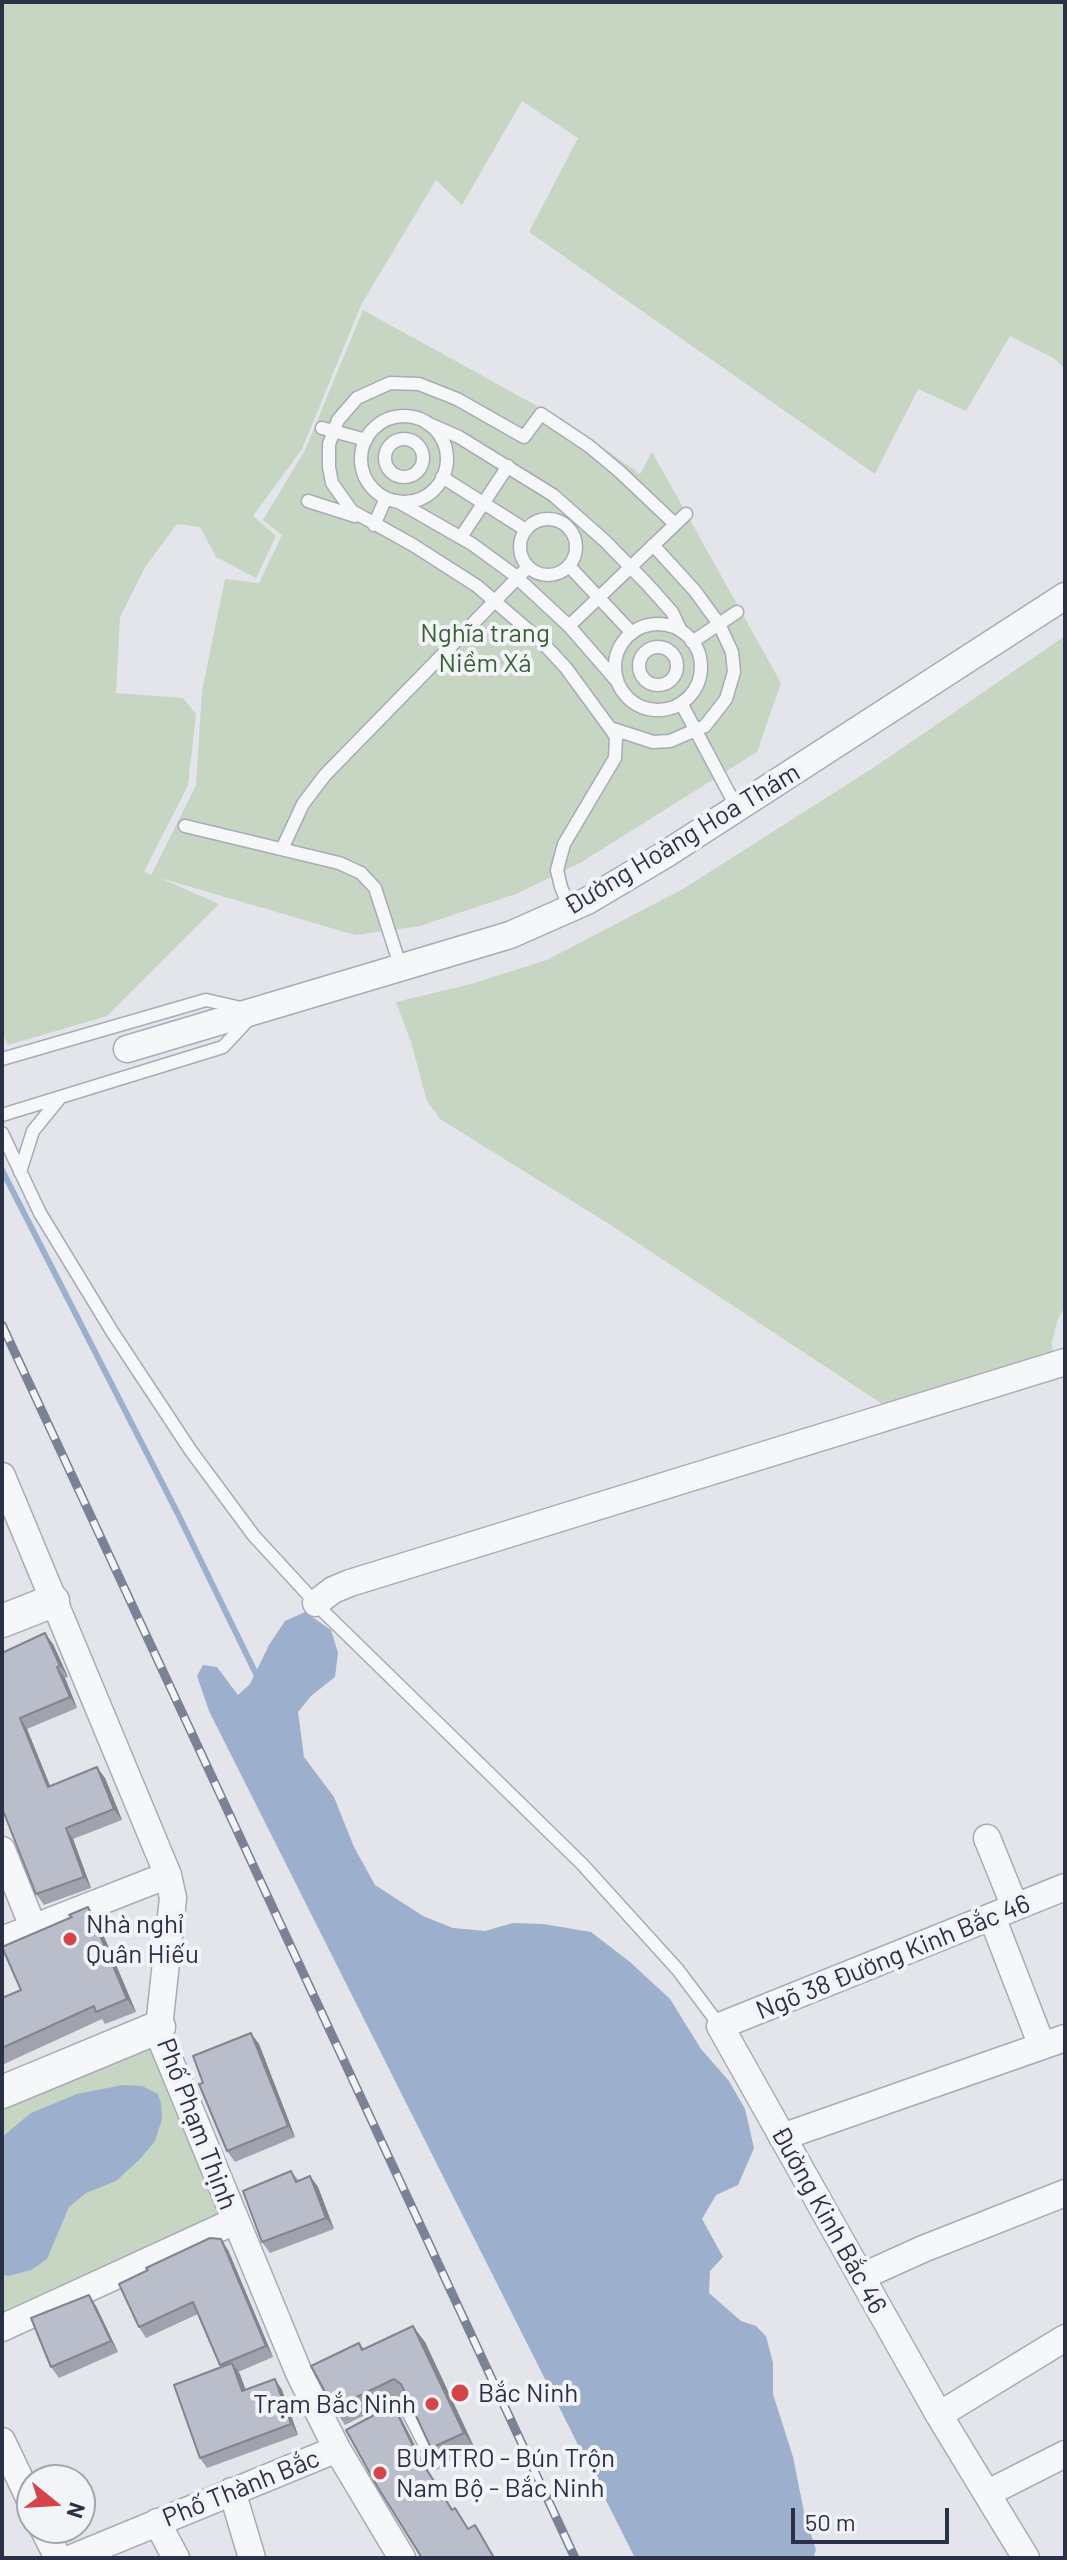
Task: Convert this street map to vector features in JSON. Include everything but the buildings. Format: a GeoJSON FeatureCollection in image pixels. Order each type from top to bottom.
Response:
{"type":"FeatureCollection","features":[{"type":"Feature","properties":{"kind":"street","name":"Đường Hoàng Hoa Thám"},"geometry":{"type":"LineString","coordinates":[[127,1049],[510,935],[570,909],[652,862],[1065,596]]}},
{"type":"Feature","properties":{"kind":"street"},"geometry":{"type":"LineString","coordinates":[[316,1603],[333,1590],[350,1583],[1065,1362]]}},
{"type":"Feature","properties":{"kind":"street","name":"Phố Phạm Thịnh"},"geometry":{"type":"LineString","coordinates":[[2,1476],[168,1875],[173,1898],[160,2037],[299,2373],[338,2442]]}},
{"type":"Feature","properties":{"kind":"street"},"geometry":{"type":"LineString","coordinates":[[2,1621],[53,1601]]}},
{"type":"Feature","properties":{"kind":"street"},"geometry":{"type":"LineString","coordinates":[[782,2137],[1053,2042],[1004,1912],[987,1838]]}},
{"type":"Feature","properties":{"kind":"street"},"geometry":{"type":"LineString","coordinates":[[2,1850],[33,1927]]}},
{"type":"Feature","properties":{"kind":"street"},"geometry":{"type":"LineString","coordinates":[[2,1940],[168,1875]]}},
{"type":"Feature","properties":{"kind":"street","name":"Ngõ 38 Đường Kinh Bắc 46"},"geometry":{"type":"LineString","coordinates":[[720,2026],[1065,1887]]}},
{"type":"Feature","properties":{"kind":"street","name":"Đường Kinh Bắc 46"},"geometry":{"type":"LineString","coordinates":[[720,2026],[939,2415],[1026,2558]]}},
{"type":"Feature","properties":{"kind":"street"},"geometry":{"type":"LineString","coordinates":[[2,2092],[159,2027]]}},
{"type":"Feature","properties":{"kind":"street"},"geometry":{"type":"LineString","coordinates":[[861,2277],[1065,2193]]}},
{"type":"Feature","properties":{"kind":"street"},"geometry":{"type":"LineString","coordinates":[[2,2328],[235,2221]]}},
{"type":"Feature","properties":{"kind":"street"},"geometry":{"type":"LineString","coordinates":[[939,2415],[1065,2338]]}},
{"type":"Feature","properties":{"kind":"street"},"geometry":{"type":"LineString","coordinates":[[2,2441],[16,2470]]}},
{"type":"Feature","properties":{"kind":"street","name":"Phố Thành Bắc"},"geometry":{"type":"LineString","coordinates":[[84,2556],[338,2442],[402,2558]]}},
{"type":"Feature","properties":{"kind":"street"},"geometry":{"type":"LineString","coordinates":[[988,2493],[1065,2454]]}},
{"type":"Feature","properties":{"kind":"street"},"geometry":{"type":"LineString","coordinates":[[232,2491],[252,2558]]}},
{"type":"Feature","properties":{"kind":"street"},"geometry":{"type":"LineString","coordinates":[[157,2522],[176,2558]]}},
{"type":"Feature","properties":{"kind":"lane"},"geometry":{"type":"LineString","coordinates":[[570,909],[557,870],[564,844],[615,758],[616,737],[558,659],[522,624],[442,563],[352,511],[332,483],[328,429],[357,398],[390,383],[419,384],[439,391],[524,437],[541,414],[619,471],[675,524]]}},
{"type":"Feature","properties":{"kind":"lane"},"geometry":{"type":"LineString","coordinates":[[415,417],[427,423],[459,437],[553,495],[630,567],[672,612],[681,631],[692,642],[700,661],[693,691],[681,703],[668,709],[650,709],[629,700],[616,680],[569,626],[517,578],[461,537],[375,491],[364,473],[361,459],[366,440],[378,425],[389,418],[415,417]]}},
{"type":"Feature","properties":{"kind":"lane"},"geometry":{"type":"LineString","coordinates":[[389,418],[399,440]]}},
{"type":"Feature","properties":{"kind":"lane"},"geometry":{"type":"LineString","coordinates":[[368,522],[392,500],[419,499],[433,491],[442,477],[446,463],[444,443],[437,431],[427,423]]}},
{"type":"Feature","properties":{"kind":"lane"},"geometry":{"type":"LineString","coordinates":[[328,429],[366,440]]}},
{"type":"Feature","properties":{"kind":"lane"},"geometry":{"type":"LineString","coordinates":[[399,440],[414,442],[422,453],[419,469],[411,475],[397,476],[387,465],[387,450],[399,440]]}},
{"type":"Feature","properties":{"kind":"lane"},"geometry":{"type":"LineString","coordinates":[[422,453],[444,443]]}},
{"type":"Feature","properties":{"kind":"lane"},"geometry":{"type":"LineString","coordinates":[[364,473],[387,465]]}},
{"type":"Feature","properties":{"kind":"lane"},"geometry":{"type":"LineString","coordinates":[[461,537],[508,466]]}},
{"type":"Feature","properties":{"kind":"lane"},"geometry":{"type":"LineString","coordinates":[[411,475],[419,499]]}},
{"type":"Feature","properties":{"kind":"lane"},"geometry":{"type":"LineString","coordinates":[[442,477],[526,530]]}},
{"type":"Feature","properties":{"kind":"lane"},"geometry":{"type":"LineString","coordinates":[[308,501],[368,522]]}},
{"type":"Feature","properties":{"kind":"lane"},"geometry":{"type":"LineString","coordinates":[[569,626],[686,514]]}},
{"type":"Feature","properties":{"kind":"lane"},"geometry":{"type":"LineString","coordinates":[[542,519],[565,525],[575,538],[576,546],[569,566],[551,575],[534,572],[528,567],[520,552],[526,530],[542,519]]}},
{"type":"Feature","properties":{"kind":"lane"},"geometry":{"type":"LineString","coordinates":[[610,728],[653,742],[670,741],[697,730],[715,717],[731,687],[732,652],[719,624],[695,591],[653,545]]}},
{"type":"Feature","properties":{"kind":"lane"},"geometry":{"type":"LineString","coordinates":[[569,566],[632,633]]}},
{"type":"Feature","properties":{"kind":"lane"},"geometry":{"type":"LineString","coordinates":[[282,849],[303,804],[325,775],[528,567]]}},
{"type":"Feature","properties":{"kind":"lane"},"geometry":{"type":"LineString","coordinates":[[692,642],[737,612]]}},
{"type":"Feature","properties":{"kind":"lane"},"geometry":{"type":"LineString","coordinates":[[616,680],[616,660],[622,642],[632,633],[643,627],[666,625],[681,631]]}},
{"type":"Feature","properties":{"kind":"lane"},"geometry":{"type":"LineString","coordinates":[[660,648],[666,625]]}},
{"type":"Feature","properties":{"kind":"lane"},"geometry":{"type":"LineString","coordinates":[[660,648],[672,654],[676,670],[669,682],[655,685],[642,676],[639,664],[649,649],[660,648]]}},
{"type":"Feature","properties":{"kind":"lane"},"geometry":{"type":"LineString","coordinates":[[616,660],[639,664]]}},
{"type":"Feature","properties":{"kind":"lane"},"geometry":{"type":"LineString","coordinates":[[676,670],[699,675]]}},
{"type":"Feature","properties":{"kind":"lane"},"geometry":{"type":"LineString","coordinates":[[650,709],[655,685]]}},
{"type":"Feature","properties":{"kind":"lane"},"geometry":{"type":"LineString","coordinates":[[681,703],[737,808]]}},
{"type":"Feature","properties":{"kind":"lane"},"geometry":{"type":"LineString","coordinates":[[185,826],[339,863],[361,873],[375,888],[401,968]]}},
{"type":"Feature","properties":{"kind":"lane"},"geometry":{"type":"LineString","coordinates":[[2,1059],[206,1000],[256,1011]]}},
{"type":"Feature","properties":{"kind":"lane"},"geometry":{"type":"LineString","coordinates":[[2,1115],[223,1047],[256,1011]]}},
{"type":"Feature","properties":{"kind":"lane"},"geometry":{"type":"LineString","coordinates":[[20,1172],[33,1131],[61,1097]]}},
{"type":"Feature","properties":{"kind":"lane"},"geometry":{"type":"LineString","coordinates":[[2,1133],[40,1213],[113,1333],[191,1451],[254,1536],[316,1603],[582,1864],[678,1970],[720,2026]]}},
{"type":"Feature","properties":{"kind":"lane"},"geometry":{"type":"LineString","coordinates":[[376,2418],[404,2404],[434,2463]]}},
{"type":"Feature","properties":{"kind":"green space","name":"Nghĩa trang Niềm Xá"},"geometry":{"type":"Polygon","coordinates":[[[2,2],[1065,2],[1065,369],[1055,359],[1010,336],[966,411],[918,389],[875,474],[529,232],[578,138],[522,101],[462,205],[436,180],[362,303],[302,449],[253,516],[276,536],[256,578],[216,557],[200,527],[177,524],[145,567],[120,617],[116,693],[183,698],[196,714],[188,785],[144,872],[151,875],[196,785],[202,691],[225,579],[259,583],[282,535],[263,520],[305,450],[363,310],[566,422],[640,474],[652,452],[781,683],[757,752],[580,863],[516,894],[420,926],[355,935],[160,878],[219,904],[107,1016],[8,1045],[2,1033],[2,2]]]}},
{"type":"Feature","properties":{"kind":"green space"},"geometry":{"type":"Polygon","coordinates":[[[1065,636],[1065,1306],[1052,1341],[1053,1357],[885,1406],[609,1224],[440,1119],[427,1101],[396,1002],[471,984],[547,960],[683,889],[879,764],[1065,636]]]}},
{"type":"Feature","properties":{"kind":"green space"},"geometry":{"type":"Polygon","coordinates":[[[143,2041],[158,2050],[222,2206],[214,2220],[2,2315],[2,2103],[143,2041]]]}},
{"type":"Feature","properties":{"kind":"water"},"geometry":{"type":"Polygon","coordinates":[[[305,1612],[331,1630],[338,1653],[335,1677],[311,1696],[298,1712],[304,1757],[334,1797],[354,1847],[375,1885],[423,1916],[453,1928],[485,1931],[513,1923],[543,1924],[591,1932],[670,1999],[701,2049],[729,2081],[745,2109],[754,2148],[738,2185],[716,2195],[702,2219],[723,2257],[710,2271],[709,2293],[741,2321],[756,2326],[766,2336],[773,2363],[773,2394],[793,2457],[804,2512],[816,2550],[813,2558],[635,2558],[209,1711],[197,1676],[203,1665],[217,1667],[238,1695],[250,1684],[285,1621],[305,1612]]]}},
{"type":"Feature","properties":{"kind":"water"},"geometry":{"type":"Polygon","coordinates":[[[123,2085],[142,2086],[158,2094],[162,2119],[155,2141],[116,2181],[86,2193],[69,2207],[47,2259],[31,2270],[9,2276],[2,2274],[2,2137],[31,2113],[77,2094],[123,2085]]]}},
{"type":"Feature","properties":{"kind":"waterway"},"geometry":{"type":"LineString","coordinates":[[2,1170],[258,1678]]}},
{"type":"Feature","properties":{"kind":"railway"},"geometry":{"type":"LineString","coordinates":[[2,1325],[575,2558]]}},
{"type":"Feature","properties":{"kind":"place","name":"Nhà nghỉ Quân Hiếu"},"geometry":{"type":"Point","coordinates":[70,1939]}},
{"type":"Feature","properties":{"kind":"place","name":"Bắc Ninh"},"geometry":{"type":"Point","coordinates":[460,2393]}},
{"type":"Feature","properties":{"kind":"place","name":"Trạm Bắc Ninh"},"geometry":{"type":"Point","coordinates":[432,2404]}},
{"type":"Feature","properties":{"kind":"place","name":"BUMTRO - Bún Trộn Nam Bộ - Bắc Ninh"},"geometry":{"type":"Point","coordinates":[380,2473]}}]}
